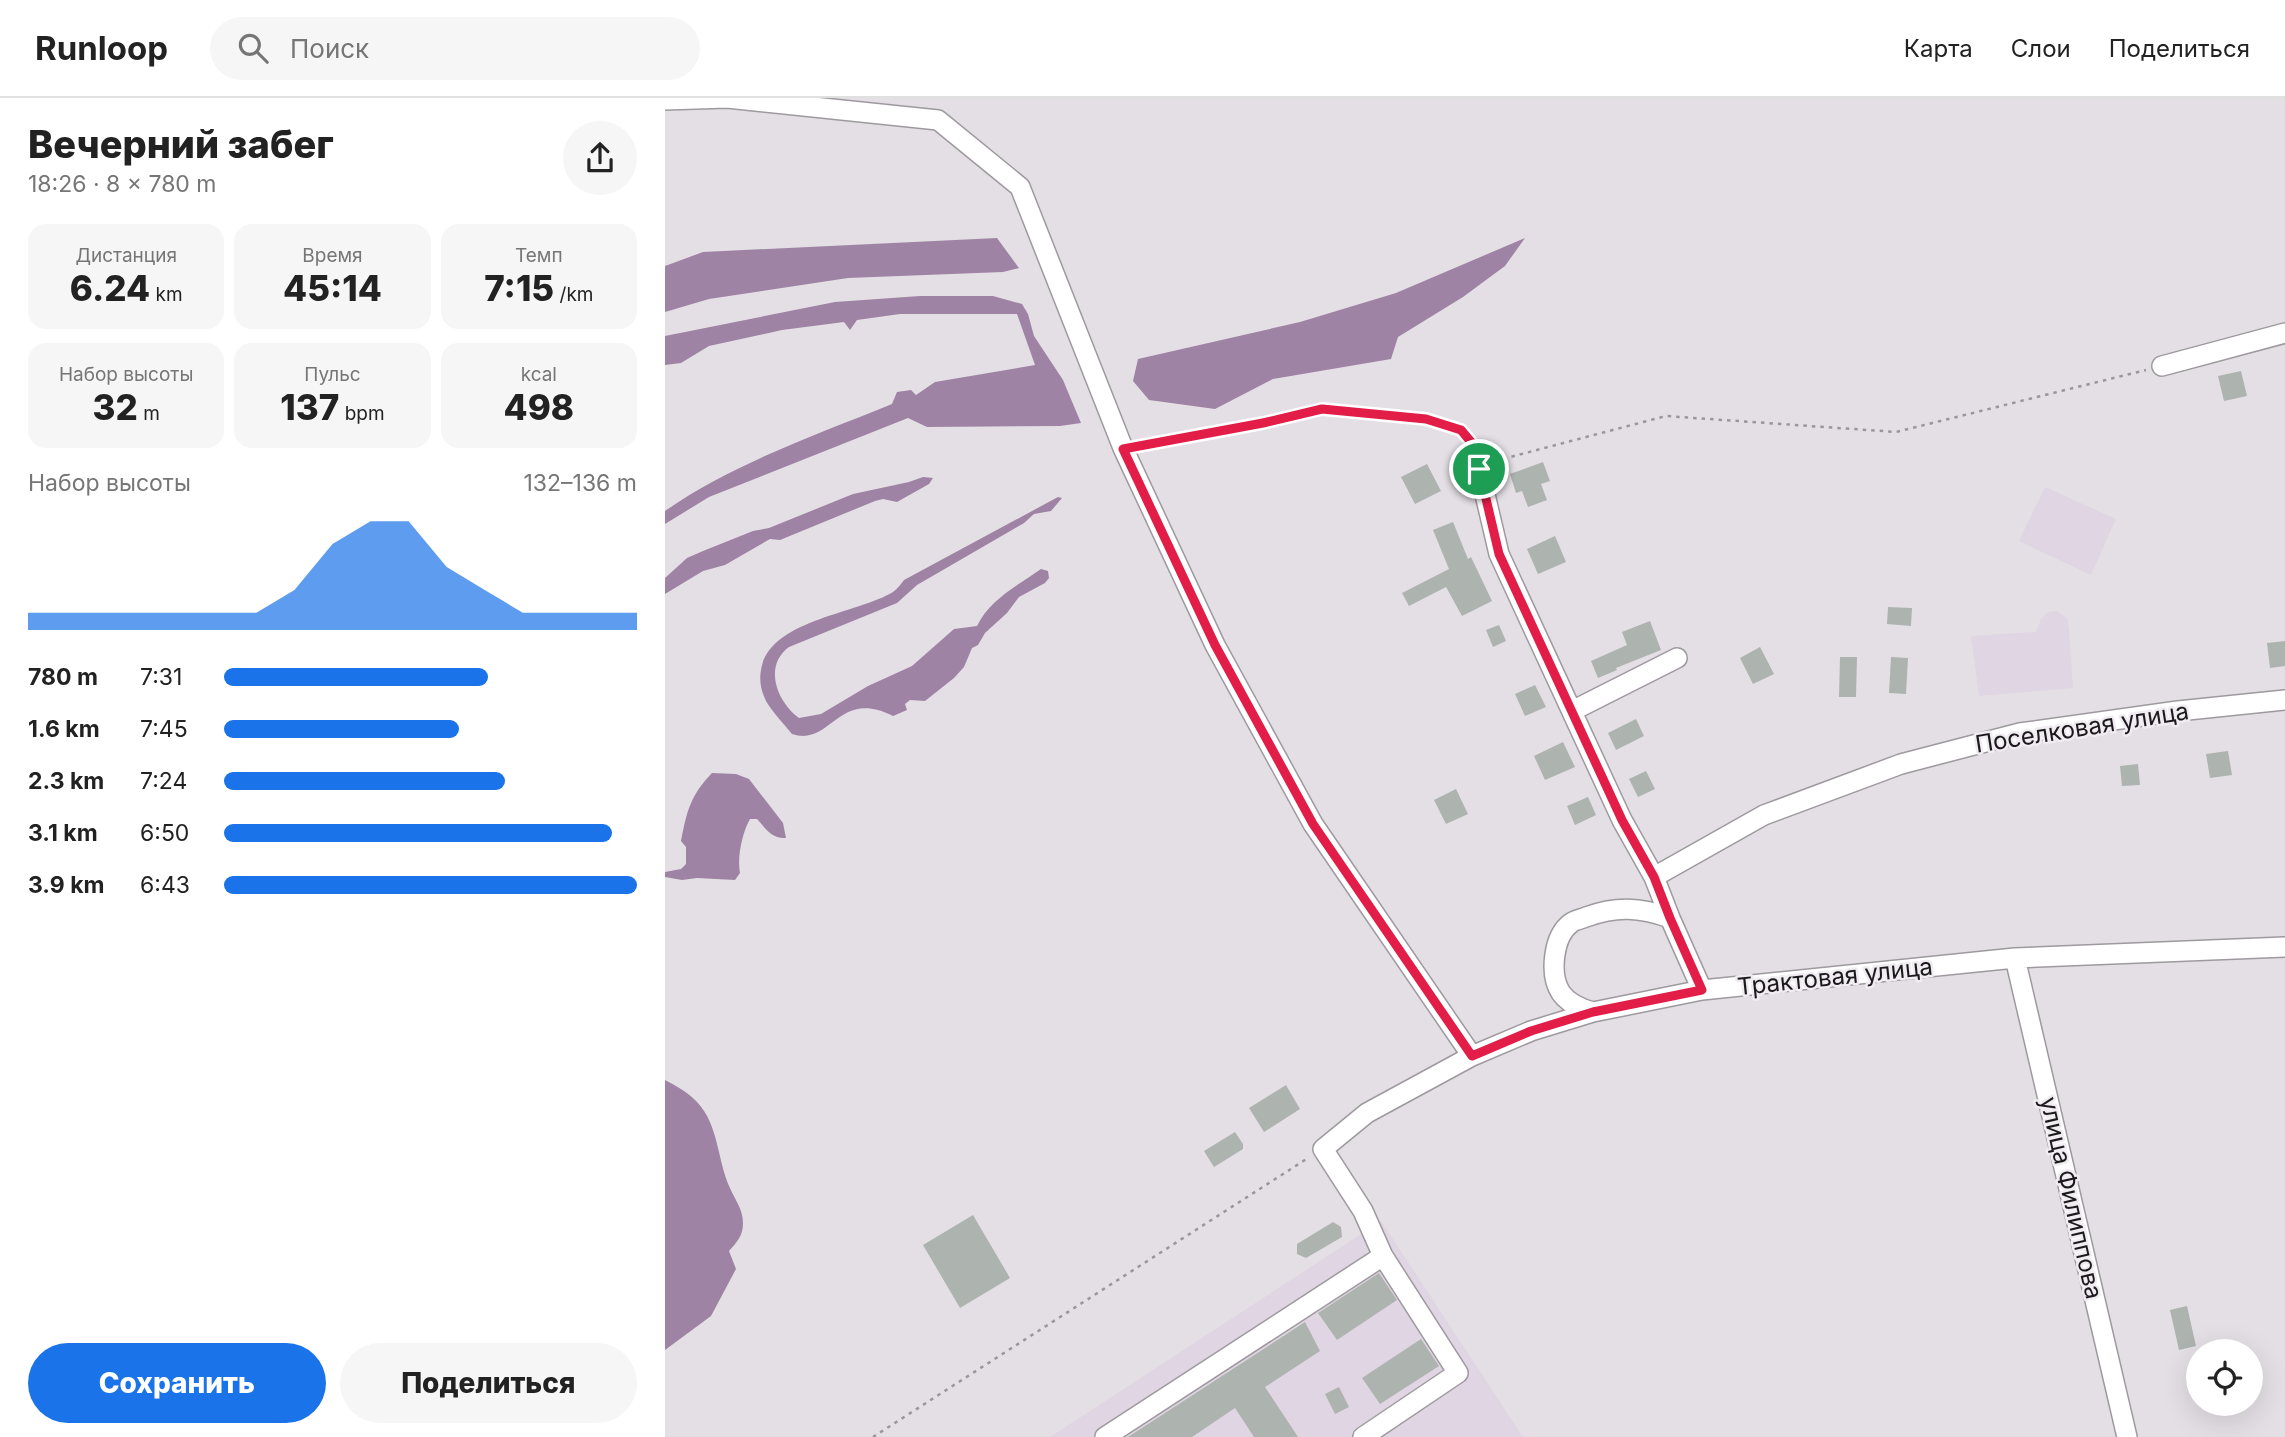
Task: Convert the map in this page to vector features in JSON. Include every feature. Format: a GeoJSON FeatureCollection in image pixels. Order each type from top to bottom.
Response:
{"type":"FeatureCollection","features":[{"type":"Feature","properties":{"kind":"street"},"geometry":{"type":"LineString","coordinates":[[665,100],[727,99],[938,120],[1020,187],[1123,449],[1215,645],[1313,824],[1472,1056]]}},
{"type":"Feature","properties":{"kind":"street"},"geometry":{"type":"LineString","coordinates":[[2162,366],[2285,333]]}},
{"type":"Feature","properties":{"kind":"street"},"geometry":{"type":"LineString","coordinates":[[1479,469],[1499,554],[1622,820],[1654,877],[1702,990]]}},
{"type":"Feature","properties":{"kind":"street"},"geometry":{"type":"LineString","coordinates":[[1572,711],[1678,658]]}},
{"type":"Feature","properties":{"kind":"street","name":"Поселковая улица"},"geometry":{"type":"LineString","coordinates":[[1654,877],[1764,815],[1901,764],[2020,733],[2178,711],[2285,700]]}},
{"type":"Feature","properties":{"kind":"street"},"geometry":{"type":"LineString","coordinates":[[1593,1012],[1579,1008],[1561,993],[1553,967],[1557,944],[1570,923],[1605,910],[1628,908],[1651,911],[1670,918]]}},
{"type":"Feature","properties":{"kind":"street","name":"Трактовая улица"},"geometry":{"type":"LineString","coordinates":[[1323,1149],[1367,1113],[1472,1056],[1531,1031],[1593,1012],[1702,990],[2015,958],[2285,947]]}},
{"type":"Feature","properties":{"kind":"street","name":"улица Филиппова"},"geometry":{"type":"LineString","coordinates":[[2015,958],[2127,1437]]}},
{"type":"Feature","properties":{"kind":"street"},"geometry":{"type":"LineString","coordinates":[[1323,1149],[1363,1211],[1383,1256],[1458,1373],[1363,1437]]}},
{"type":"Feature","properties":{"kind":"street"},"geometry":{"type":"LineString","coordinates":[[1105,1437],[1383,1256]]}},
{"type":"Feature","properties":{"kind":"path"},"geometry":{"type":"LineString","coordinates":[[1123,449],[1322,409],[1426,419],[1461,430],[1477,449],[1479,469],[1503,458],[1666,416],[1896,432],[2162,366]]}},
{"type":"Feature","properties":{"kind":"path"},"geometry":{"type":"LineString","coordinates":[[873,1437],[1323,1149]]}},
{"type":"Feature","properties":{"kind":"shaded area"},"geometry":{"type":"Polygon","coordinates":[[[997,238],[1019,268],[1003,272],[848,278],[709,299],[665,312],[665,266],[703,252],[997,238]]]}},
{"type":"Feature","properties":{"kind":"shaded area"},"geometry":{"type":"Polygon","coordinates":[[[1525,238],[1505,266],[1463,297],[1398,337],[1391,359],[1273,379],[1215,409],[1149,400],[1133,381],[1138,359],[1300,322],[1396,293],[1525,238]]]}},
{"type":"Feature","properties":{"kind":"shaded area"},"geometry":{"type":"Polygon","coordinates":[[[920,296],[993,296],[1022,304],[1028,314],[1034,336],[1063,380],[1081,423],[1060,426],[927,427],[908,418],[709,497],[665,524],[665,511],[691,494],[775,452],[892,404],[897,392],[911,390],[916,395],[935,382],[1035,365],[1017,314],[900,314],[857,320],[850,330],[844,322],[782,330],[709,346],[681,363],[665,365],[665,336],[835,302],[920,296]]]}},
{"type":"Feature","properties":{"kind":"shaded area"},"geometry":{"type":"Polygon","coordinates":[[[923,477],[933,478],[929,484],[897,502],[883,499],[875,501],[780,540],[770,539],[725,565],[703,571],[665,594],[665,578],[687,558],[853,494],[923,477]]]}},
{"type":"Feature","properties":{"kind":"shaded area"},"geometry":{"type":"Polygon","coordinates":[[[2045,487],[2116,519],[2091,575],[2019,541],[2045,487]]]}},
{"type":"Feature","properties":{"kind":"shaded area"},"geometry":{"type":"Polygon","coordinates":[[[1058,497],[1062,498],[1051,511],[1034,514],[1024,523],[917,585],[897,603],[789,647],[777,664],[776,684],[779,694],[791,711],[799,718],[821,714],[868,686],[912,666],[954,629],[977,626],[989,608],[1005,594],[1041,569],[1048,571],[1049,578],[1045,583],[1019,597],[1007,613],[985,633],[978,645],[972,648],[964,667],[925,701],[910,700],[905,704],[907,710],[893,716],[874,709],[859,709],[847,713],[817,733],[806,736],[792,734],[772,710],[763,693],[760,674],[767,653],[780,640],[816,620],[893,592],[904,580],[1058,497]]]}},
{"type":"Feature","properties":{"kind":"shaded area"},"geometry":{"type":"Polygon","coordinates":[[[2057,611],[2067,618],[2073,688],[1979,696],[1971,636],[2036,632],[2041,619],[2048,612],[2057,611]]]}},
{"type":"Feature","properties":{"kind":"shaded area"},"geometry":{"type":"Polygon","coordinates":[[[712,773],[736,774],[749,779],[783,823],[786,838],[773,835],[757,819],[750,819],[741,846],[740,873],[735,880],[682,880],[665,877],[665,872],[681,869],[686,864],[686,847],[681,841],[688,812],[694,797],[712,773]]]}},
{"type":"Feature","properties":{"kind":"shaded area"},"geometry":{"type":"Polygon","coordinates":[[[665,1080],[690,1095],[710,1121],[726,1177],[743,1218],[743,1228],[737,1242],[729,1251],[736,1269],[711,1316],[665,1350],[665,1080]]]}},
{"type":"Feature","properties":{"kind":"shaded area"},"geometry":{"type":"Polygon","coordinates":[[[1381,1221],[1523,1437],[1050,1437],[1381,1221]]]}},
{"type":"Feature","properties":{"kind":"building"},"geometry":{"type":"Polygon","coordinates":[[[2241,371],[2247,396],[2224,401],[2218,376],[2241,371]]]}},
{"type":"Feature","properties":{"kind":"building"},"geometry":{"type":"Polygon","coordinates":[[[1543,462],[1550,481],[1541,484],[1547,500],[1528,507],[1522,491],[1516,493],[1510,474],[1543,462]]]}},
{"type":"Feature","properties":{"kind":"building"},"geometry":{"type":"Polygon","coordinates":[[[1427,464],[1441,491],[1415,504],[1401,477],[1427,464]]]}},
{"type":"Feature","properties":{"kind":"building"},"geometry":{"type":"Polygon","coordinates":[[[1453,522],[1468,559],[1471,557],[1492,601],[1462,616],[1446,587],[1409,606],[1402,593],[1449,569],[1433,530],[1453,522]]]}},
{"type":"Feature","properties":{"kind":"building"},"geometry":{"type":"Polygon","coordinates":[[[1555,536],[1566,562],[1538,574],[1527,549],[1555,536]]]}},
{"type":"Feature","properties":{"kind":"building"},"geometry":{"type":"Polygon","coordinates":[[[1888,607],[1912,608],[1911,626],[1887,624],[1888,607]]]}},
{"type":"Feature","properties":{"kind":"building"},"geometry":{"type":"Polygon","coordinates":[[[1650,621],[1661,650],[1598,678],[1591,661],[1627,645],[1622,632],[1650,621]]]}},
{"type":"Feature","properties":{"kind":"building"},"geometry":{"type":"Polygon","coordinates":[[[1499,625],[1506,641],[1493,647],[1486,630],[1499,625]]]}},
{"type":"Feature","properties":{"kind":"building"},"geometry":{"type":"Polygon","coordinates":[[[2285,641],[2285,666],[2270,668],[2267,643],[2285,641]]]}},
{"type":"Feature","properties":{"kind":"building"},"geometry":{"type":"Polygon","coordinates":[[[1760,647],[1774,674],[1753,684],[1740,658],[1760,647]]]}},
{"type":"Feature","properties":{"kind":"building"},"geometry":{"type":"Polygon","coordinates":[[[1840,657],[1857,657],[1856,697],[1839,697],[1840,657]]]}},
{"type":"Feature","properties":{"kind":"building"},"geometry":{"type":"Polygon","coordinates":[[[1891,657],[1908,658],[1906,694],[1889,693],[1891,657]]]}},
{"type":"Feature","properties":{"kind":"building"},"geometry":{"type":"Polygon","coordinates":[[[1535,685],[1546,707],[1525,716],[1515,694],[1535,685]]]}},
{"type":"Feature","properties":{"kind":"building"},"geometry":{"type":"Polygon","coordinates":[[[1636,719],[1644,736],[1616,750],[1608,733],[1636,719]]]}},
{"type":"Feature","properties":{"kind":"building"},"geometry":{"type":"Polygon","coordinates":[[[1563,742],[1575,767],[1545,780],[1534,756],[1563,742]]]}},
{"type":"Feature","properties":{"kind":"building"},"geometry":{"type":"Polygon","coordinates":[[[2228,751],[2232,775],[2210,778],[2206,754],[2228,751]]]}},
{"type":"Feature","properties":{"kind":"building"},"geometry":{"type":"Polygon","coordinates":[[[2138,764],[2140,785],[2122,786],[2120,766],[2138,764]]]}},
{"type":"Feature","properties":{"kind":"building"},"geometry":{"type":"Polygon","coordinates":[[[1646,771],[1655,789],[1638,797],[1629,779],[1646,771]]]}},
{"type":"Feature","properties":{"kind":"building"},"geometry":{"type":"Polygon","coordinates":[[[1456,789],[1468,814],[1446,824],[1434,800],[1456,789]]]}},
{"type":"Feature","properties":{"kind":"building"},"geometry":{"type":"Polygon","coordinates":[[[1588,797],[1596,815],[1575,825],[1567,806],[1588,797]]]}},
{"type":"Feature","properties":{"kind":"building"},"geometry":{"type":"Polygon","coordinates":[[[1286,1085],[1300,1109],[1264,1132],[1249,1108],[1286,1085]]]}},
{"type":"Feature","properties":{"kind":"building"},"geometry":{"type":"Polygon","coordinates":[[[1235,1132],[1243,1144],[1243,1149],[1214,1167],[1204,1151],[1235,1132]]]}},
{"type":"Feature","properties":{"kind":"building"},"geometry":{"type":"Polygon","coordinates":[[[973,1215],[1010,1278],[960,1308],[923,1245],[973,1215]]]}},
{"type":"Feature","properties":{"kind":"building"},"geometry":{"type":"Polygon","coordinates":[[[1333,1222],[1341,1227],[1342,1237],[1306,1258],[1297,1254],[1297,1244],[1333,1222]]]}},
{"type":"Feature","properties":{"kind":"building"},"geometry":{"type":"Polygon","coordinates":[[[1379,1273],[1397,1300],[1337,1340],[1318,1313],[1379,1273]]]}},
{"type":"Feature","properties":{"kind":"building"},"geometry":{"type":"Polygon","coordinates":[[[2187,1306],[2194,1339],[2186,1339],[2186,1348],[2179,1350],[2170,1310],[2187,1306]]]}},
{"type":"Feature","properties":{"kind":"building"},"geometry":{"type":"Polygon","coordinates":[[[1305,1322],[1320,1351],[1265,1387],[1298,1437],[1254,1437],[1235,1408],[1192,1437],[1128,1437],[1305,1322]]]}},
{"type":"Feature","properties":{"kind":"building"},"geometry":{"type":"Polygon","coordinates":[[[1421,1339],[1439,1366],[1380,1404],[1362,1378],[1421,1339]]]}},
{"type":"Feature","properties":{"kind":"building"},"geometry":{"type":"Polygon","coordinates":[[[1339,1387],[1349,1407],[1335,1414],[1325,1394],[1339,1387]]]}},
{"type":"Feature","properties":{"kind":"route"},"geometry":{"type":"LineString","coordinates":[[1322,409],[1426,419],[1461,430],[1477,449],[1479,469],[1499,554],[1622,820],[1654,877],[1702,990],[1593,1012],[1531,1031],[1472,1056],[1313,824],[1215,645],[1123,449],[1322,409]]}}]}
